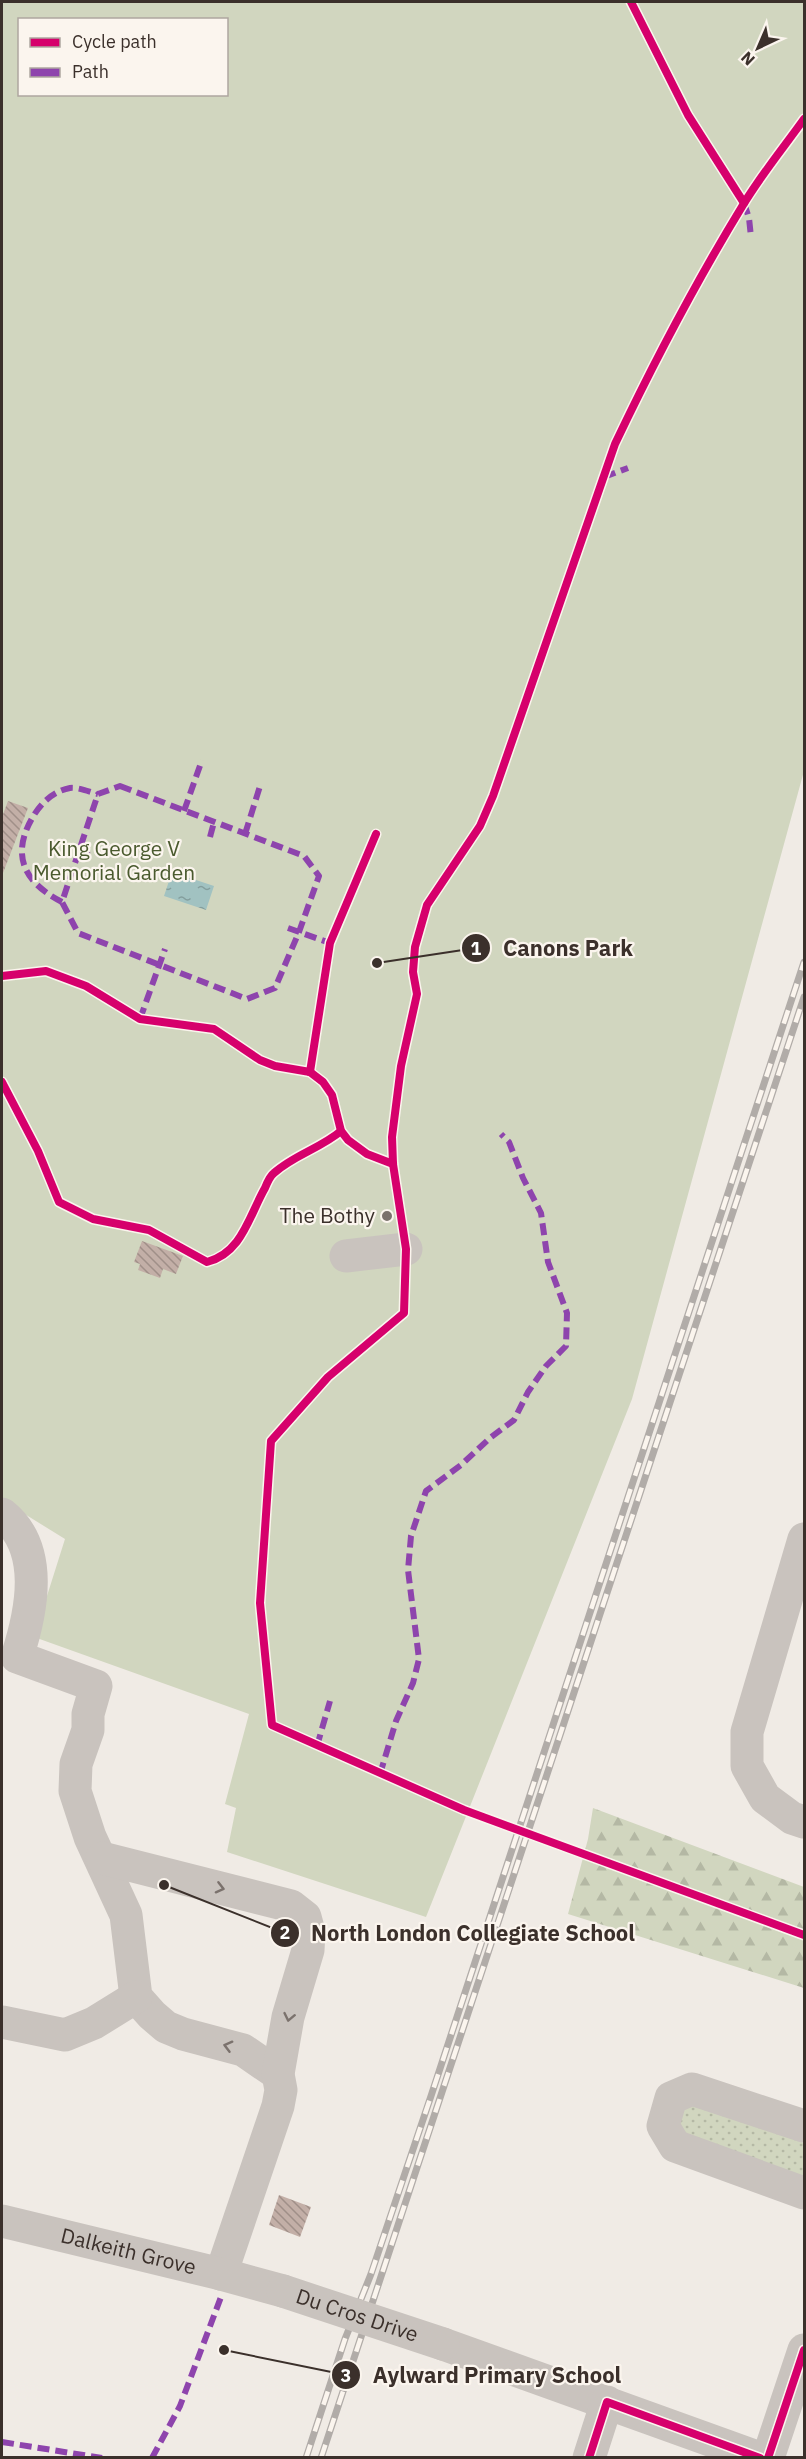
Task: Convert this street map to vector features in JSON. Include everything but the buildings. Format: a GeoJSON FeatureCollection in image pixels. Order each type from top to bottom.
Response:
{"type":"FeatureCollection","features":[{"type":"Feature","properties":{"kind":"street"},"geometry":{"type":"LineString","coordinates":[[346,1256],[406,1249]]}},
{"type":"Feature","properties":{"kind":"street"},"geometry":{"type":"LineString","coordinates":[[2,1514],[23,1538],[29,1552],[30,1606],[26,1630],[17,1657],[96,1686],[88,1714],[88,1730],[76,1764],[75,1791],[90,1837],[102,1858],[126,1915],[136,1997],[152,2015],[166,2026],[183,2034],[243,2050],[278,2074]]}},
{"type":"Feature","properties":{"kind":"street"},"geometry":{"type":"LineString","coordinates":[[804,1539],[747,1732],[747,1766],[765,1798],[792,1818],[804,1822]]}},
{"type":"Feature","properties":{"kind":"street"},"geometry":{"type":"LineString","coordinates":[[102,1858],[291,1906],[305,1917],[309,1932],[308,1950],[288,2017],[278,2074],[281,2090],[278,2106],[221,2274]]}},
{"type":"Feature","properties":{"kind":"street"},"geometry":{"type":"LineString","coordinates":[[126,1915],[129,1902],[136,1890],[146,1881],[170,1875]]}},
{"type":"Feature","properties":{"kind":"street"},"geometry":{"type":"LineString","coordinates":[[2,2022],[65,2035],[94,2023],[136,1997]]}},
{"type":"Feature","properties":{"kind":"street"},"geometry":{"type":"LineString","coordinates":[[804,2126],[692,2089],[671,2098],[663,2126],[675,2146],[804,2193]]}},
{"type":"Feature","properties":{"kind":"street","name":"Dalkeith Grove"},"geometry":{"type":"LineString","coordinates":[[2,2221],[270,2288]]}},
{"type":"Feature","properties":{"kind":"street","name":"Du Cros Drive"},"geometry":{"type":"LineString","coordinates":[[270,2288],[443,2344],[760,2457]]}},
{"type":"Feature","properties":{"kind":"street"},"geometry":{"type":"LineString","coordinates":[[768,2457],[804,2350]]}},
{"type":"Feature","properties":{"kind":"street"},"geometry":{"type":"LineString","coordinates":[[589,2457],[607,2402]]}},
{"type":"Feature","properties":{"kind":"green space","name":"King George V Memorial Garden"},"geometry":{"type":"Polygon","coordinates":[[[2,2],[804,2],[804,771],[632,1399],[426,1917],[227,1852],[236,1808],[225,1804],[249,1714],[34,1637],[65,1539],[2,1500],[2,2]]]}},
{"type":"Feature","properties":{"kind":"green space"},"geometry":{"type":"Polygon","coordinates":[[[593,1808],[804,1887],[804,1988],[568,1914],[588,1839],[593,1808]]]}},
{"type":"Feature","properties":{"kind":"green space"},"geometry":{"type":"Polygon","coordinates":[[[685,2099],[804,2143],[804,2182],[675,2135],[685,2099]]]}},
{"type":"Feature","properties":{"kind":"water"},"geometry":{"type":"Polygon","coordinates":[[[172,872],[214,886],[206,910],[164,896],[172,872]]]}},
{"type":"Feature","properties":{"kind":"railway"},"geometry":{"type":"LineString","coordinates":[[306,2458],[345,2339],[371,2274],[431,2096],[804,962]]}},
{"type":"Feature","properties":{"kind":"railway"},"geometry":{"type":"LineString","coordinates":[[321,2458],[804,997]]}},
{"type":"Feature","properties":{"kind":"marked path"},"geometry":{"type":"LineString","coordinates":[[744,203],[749,218],[751,237]]}},
{"type":"Feature","properties":{"kind":"marked path"},"geometry":{"type":"LineString","coordinates":[[604,477],[628,468]]}},
{"type":"Feature","properties":{"kind":"marked path"},"geometry":{"type":"LineString","coordinates":[[184,811],[202,760]]}},
{"type":"Feature","properties":{"kind":"marked path"},"geometry":{"type":"LineString","coordinates":[[245,834],[261,783]]}},
{"type":"Feature","properties":{"kind":"marked path"},"geometry":{"type":"LineString","coordinates":[[120,786],[304,856],[319,876],[299,932],[275,988],[247,999],[78,933],[62,902],[98,794],[120,786]]}},
{"type":"Feature","properties":{"kind":"marked path"},"geometry":{"type":"LineString","coordinates":[[62,902],[38,885],[24,866],[22,854],[27,829],[41,806],[64,789],[80,789],[98,794]]}},
{"type":"Feature","properties":{"kind":"marked path"},"geometry":{"type":"LineString","coordinates":[[210,837],[214,822]]}},
{"type":"Feature","properties":{"kind":"marked path"},"geometry":{"type":"LineString","coordinates":[[78,852],[92,856]]}},
{"type":"Feature","properties":{"kind":"marked path"},"geometry":{"type":"LineString","coordinates":[[288,928],[330,943]]}},
{"type":"Feature","properties":{"kind":"marked path"},"geometry":{"type":"LineString","coordinates":[[140,1019],[165,949]]}},
{"type":"Feature","properties":{"kind":"marked path"},"geometry":{"type":"LineString","coordinates":[[380,1774],[396,1721],[413,1683],[419,1659],[408,1570],[411,1536],[426,1491],[514,1420],[528,1392],[546,1366],[566,1346],[567,1313],[548,1262],[541,1213],[523,1178],[509,1142],[501,1134]]}},
{"type":"Feature","properties":{"kind":"marked path"},"geometry":{"type":"LineString","coordinates":[[317,1746],[330,1701]]}},
{"type":"Feature","properties":{"kind":"marked path"},"geometry":{"type":"LineString","coordinates":[[152,2458],[180,2406],[221,2297]]}},
{"type":"Feature","properties":{"kind":"marked path"},"geometry":{"type":"LineString","coordinates":[[2,2442],[102,2458]]}},
{"type":"Feature","properties":{"kind":"cycle path"},"geometry":{"type":"LineString","coordinates":[[631,2],[688,115],[744,203]]}},
{"type":"Feature","properties":{"kind":"cycle path"},"geometry":{"type":"LineString","coordinates":[[804,119],[757,183],[709,263],[615,444],[493,796],[480,826],[427,905],[415,947],[413,972],[417,994],[401,1066],[392,1137],[393,1164],[406,1249],[404,1313],[328,1377],[271,1441],[260,1603],[272,1725],[464,1810],[804,1935]]}},
{"type":"Feature","properties":{"kind":"cycle path"},"geometry":{"type":"LineString","coordinates":[[310,1072],[330,943],[376,834]]}},
{"type":"Feature","properties":{"kind":"cycle path"},"geometry":{"type":"LineString","coordinates":[[2,976],[46,971],[86,986],[140,1019],[214,1029],[260,1060],[275,1066],[310,1072],[323,1082],[332,1095],[341,1131],[348,1140],[367,1154],[393,1164]]}},
{"type":"Feature","properties":{"kind":"cycle path"},"geometry":{"type":"LineString","coordinates":[[2,1082],[38,1151],[59,1202],[93,1219],[149,1230],[207,1262],[229,1251],[237,1242],[273,1174],[290,1161],[341,1131]]}},
{"type":"Feature","properties":{"kind":"cycle path"},"geometry":{"type":"LineString","coordinates":[[768,2458],[804,2350]]}},
{"type":"Feature","properties":{"kind":"cycle path"},"geometry":{"type":"LineString","coordinates":[[589,2458],[607,2402],[760,2458]]}},
{"type":"Feature","properties":{"kind":"place","name":"Canons Park"},"geometry":{"type":"Point","coordinates":[377,963]}},
{"type":"Feature","properties":{"kind":"place","name":"The Bothy"},"geometry":{"type":"Point","coordinates":[387,1216]}},
{"type":"Feature","properties":{"kind":"place","name":"North London Collegiate School"},"geometry":{"type":"Point","coordinates":[164,1885]}},
{"type":"Feature","properties":{"kind":"place","name":"Aylward Primary School"},"geometry":{"type":"Point","coordinates":[224,2350]}}]}
